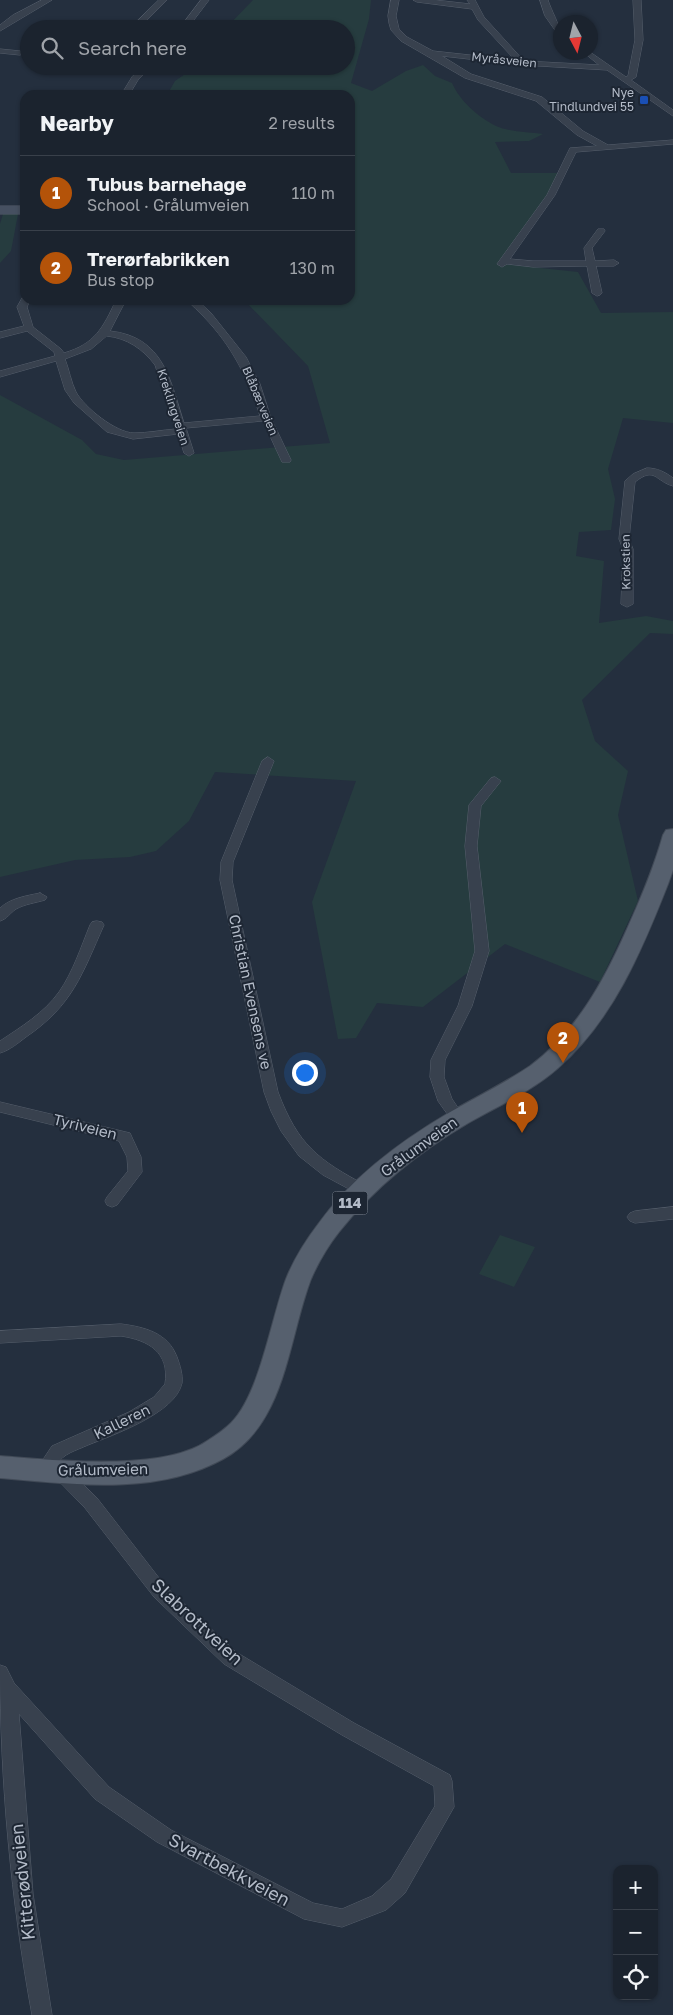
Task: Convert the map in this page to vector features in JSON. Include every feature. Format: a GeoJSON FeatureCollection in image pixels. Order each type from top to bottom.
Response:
{"type":"FeatureCollection","features":[{"type":"Feature","properties":{"kind":"main road","name":"Grålumveien"},"geometry":{"type":"LineString","coordinates":[[0,1467],[52,1471],[125,1472],[177,1465],[212,1453],[238,1436],[256,1414],[293,1296],[306,1263],[327,1229],[362,1190],[401,1156],[458,1118],[515,1087],[544,1067],[577,1035],[598,1010],[613,985],[646,913],[665,864],[673,835]]}},
{"type":"Feature","properties":{"kind":"street"},"geometry":{"type":"LineString","coordinates":[[0,29],[16,17],[48,0]]}},
{"type":"Feature","properties":{"kind":"street"},"geometry":{"type":"LineString","coordinates":[[142,20],[163,0]]}},
{"type":"Feature","properties":{"kind":"street"},"geometry":{"type":"LineString","coordinates":[[190,20],[206,0]]}},
{"type":"Feature","properties":{"kind":"street"},"geometry":{"type":"LineString","coordinates":[[395,0],[392,16],[398,35],[468,76],[539,99],[580,134],[606,147]]}},
{"type":"Feature","properties":{"kind":"street"},"geometry":{"type":"LineString","coordinates":[[417,0],[473,3],[480,18],[522,63]]}},
{"type":"Feature","properties":{"kind":"street"},"geometry":{"type":"LineString","coordinates":[[544,0],[549,16],[553,21]]}},
{"type":"Feature","properties":{"kind":"street"},"geometry":{"type":"LineString","coordinates":[[624,80],[632,77],[638,51],[637,0]]}},
{"type":"Feature","properties":{"kind":"street"},"geometry":{"type":"LineString","coordinates":[[0,51],[20,53]]}},
{"type":"Feature","properties":{"kind":"street","name":"Myråsveien"},"geometry":{"type":"LineString","coordinates":[[431,53],[522,63],[608,68]]}},
{"type":"Feature","properties":{"kind":"street"},"geometry":{"type":"LineString","coordinates":[[597,60],[624,80],[661,101],[673,114]]}},
{"type":"Feature","properties":{"kind":"street"},"geometry":{"type":"LineString","coordinates":[[128,90],[139,75]]}},
{"type":"Feature","properties":{"kind":"street"},"geometry":{"type":"LineString","coordinates":[[614,263],[503,263],[551,194],[570,153],[576,149],[673,142]]}},
{"type":"Feature","properties":{"kind":"street"},"geometry":{"type":"LineString","coordinates":[[0,210],[20,210]]}},
{"type":"Feature","properties":{"kind":"street"},"geometry":{"type":"LineString","coordinates":[[598,293],[588,248],[601,231]]}},
{"type":"Feature","properties":{"kind":"street"},"geometry":{"type":"LineString","coordinates":[[23,305],[29,328],[58,351],[61,357],[63,372],[76,401],[111,430],[133,436],[266,418]]}},
{"type":"Feature","properties":{"kind":"street"},"geometry":{"type":"LineString","coordinates":[[0,374],[89,347],[106,333],[119,305]]}},
{"type":"Feature","properties":{"kind":"street","name":"Blåbærveien"},"geometry":{"type":"LineString","coordinates":[[197,305],[208,315],[240,357],[255,384],[266,418],[286,460]]}},
{"type":"Feature","properties":{"kind":"street"},"geometry":{"type":"LineString","coordinates":[[0,335],[29,328]]}},
{"type":"Feature","properties":{"kind":"street","name":"Kreklingveien"},"geometry":{"type":"LineString","coordinates":[[106,333],[125,336],[153,354],[160,365],[189,453]]}},
{"type":"Feature","properties":{"kind":"street","name":"Krokstien"},"geometry":{"type":"LineString","coordinates":[[627,604],[628,549],[624,539],[630,481],[638,474],[647,470],[656,472],[673,483]]}},
{"type":"Feature","properties":{"kind":"street","name":"Christian Evensens ve"},"geometry":{"type":"LineString","coordinates":[[268,761],[227,862],[226,880],[270,1092],[279,1117],[292,1140],[311,1160],[362,1190]]}},
{"type":"Feature","properties":{"kind":"street"},"geometry":{"type":"LineString","coordinates":[[458,1118],[445,1101],[437,1078],[438,1060],[465,1006],[482,951],[471,846],[475,805],[496,781]]}},
{"type":"Feature","properties":{"kind":"street"},"geometry":{"type":"LineString","coordinates":[[0,917],[16,903],[40,897]]}},
{"type":"Feature","properties":{"kind":"street"},"geometry":{"type":"LineString","coordinates":[[0,1048],[57,1005],[71,983],[97,925]]}},
{"type":"Feature","properties":{"kind":"street","name":"Tyriveien"},"geometry":{"type":"LineString","coordinates":[[0,1108],[125,1137],[134,1157],[135,1172],[112,1201]]}},
{"type":"Feature","properties":{"kind":"street"},"geometry":{"type":"LineString","coordinates":[[635,1217],[673,1212]]}},
{"type":"Feature","properties":{"kind":"street","name":"Kalleren"},"geometry":{"type":"LineString","coordinates":[[0,1337],[121,1330],[151,1337],[164,1346],[169,1356],[174,1372],[173,1386],[165,1398],[156,1406],[59,1451],[52,1471]]}},
{"type":"Feature","properties":{"kind":"street","name":"Slabrottveien"},"geometry":{"type":"LineString","coordinates":[[52,1471],[91,1503],[160,1592],[230,1658],[348,1730],[443,1781]]}},
{"type":"Feature","properties":{"kind":"street","name":"Svartbekkveien"},"geometry":{"type":"LineString","coordinates":[[4,1681],[102,1793],[164,1836],[311,1912],[342,1918],[379,1903],[398,1886],[445,1807],[443,1781]]}},
{"type":"Feature","properties":{"kind":"street","name":"Kitterødveien"},"geometry":{"type":"LineString","coordinates":[[4,1681],[16,1827],[34,1974],[42,2015]]}},
{"type":"Feature","properties":{"kind":"green space"},"geometry":{"type":"Polygon","coordinates":[[[253,0],[371,0],[369,19],[355,69],[355,20],[234,20],[253,0]]]}},
{"type":"Feature","properties":{"kind":"green space"},"geometry":{"type":"Polygon","coordinates":[[[423,65],[435,76],[452,83],[465,102],[489,122],[496,126],[519,132],[543,134],[529,141],[495,142],[511,173],[561,173],[503,264],[578,272],[601,313],[673,312],[673,423],[623,418],[608,469],[615,499],[611,530],[579,532],[576,556],[604,561],[599,623],[646,616],[673,621],[673,634],[650,633],[582,700],[595,741],[628,771],[618,815],[638,901],[600,982],[505,944],[423,1007],[377,1003],[356,1038],[338,1039],[312,902],[356,781],[215,772],[189,821],[156,851],[130,857],[75,860],[0,877],[0,395],[82,440],[96,454],[124,460],[330,443],[308,366],[249,305],[355,305],[355,90],[170,90],[175,81],[184,75],[353,75],[351,83],[372,91],[406,71],[423,65]]]}},
{"type":"Feature","properties":{"kind":"green space"},"geometry":{"type":"Polygon","coordinates":[[[3,214],[18,214],[11,251],[0,263],[0,224],[3,214]]]}},
{"type":"Feature","properties":{"kind":"green space"},"geometry":{"type":"Polygon","coordinates":[[[500,1235],[535,1247],[514,1287],[479,1274],[500,1235]]]}},
{"type":"Feature","properties":{"kind":"place","name":"Nye Tindlundvei 55"},"geometry":{"type":"Point","coordinates":[644,100]}},
{"type":"Feature","properties":{"kind":"place","name":"Trerørfabrikken"},"geometry":{"type":"Point","coordinates":[563,1063]}},
{"type":"Feature","properties":{"kind":"place","name":"Tubus barnehage"},"geometry":{"type":"Point","coordinates":[522,1133]}}]}
